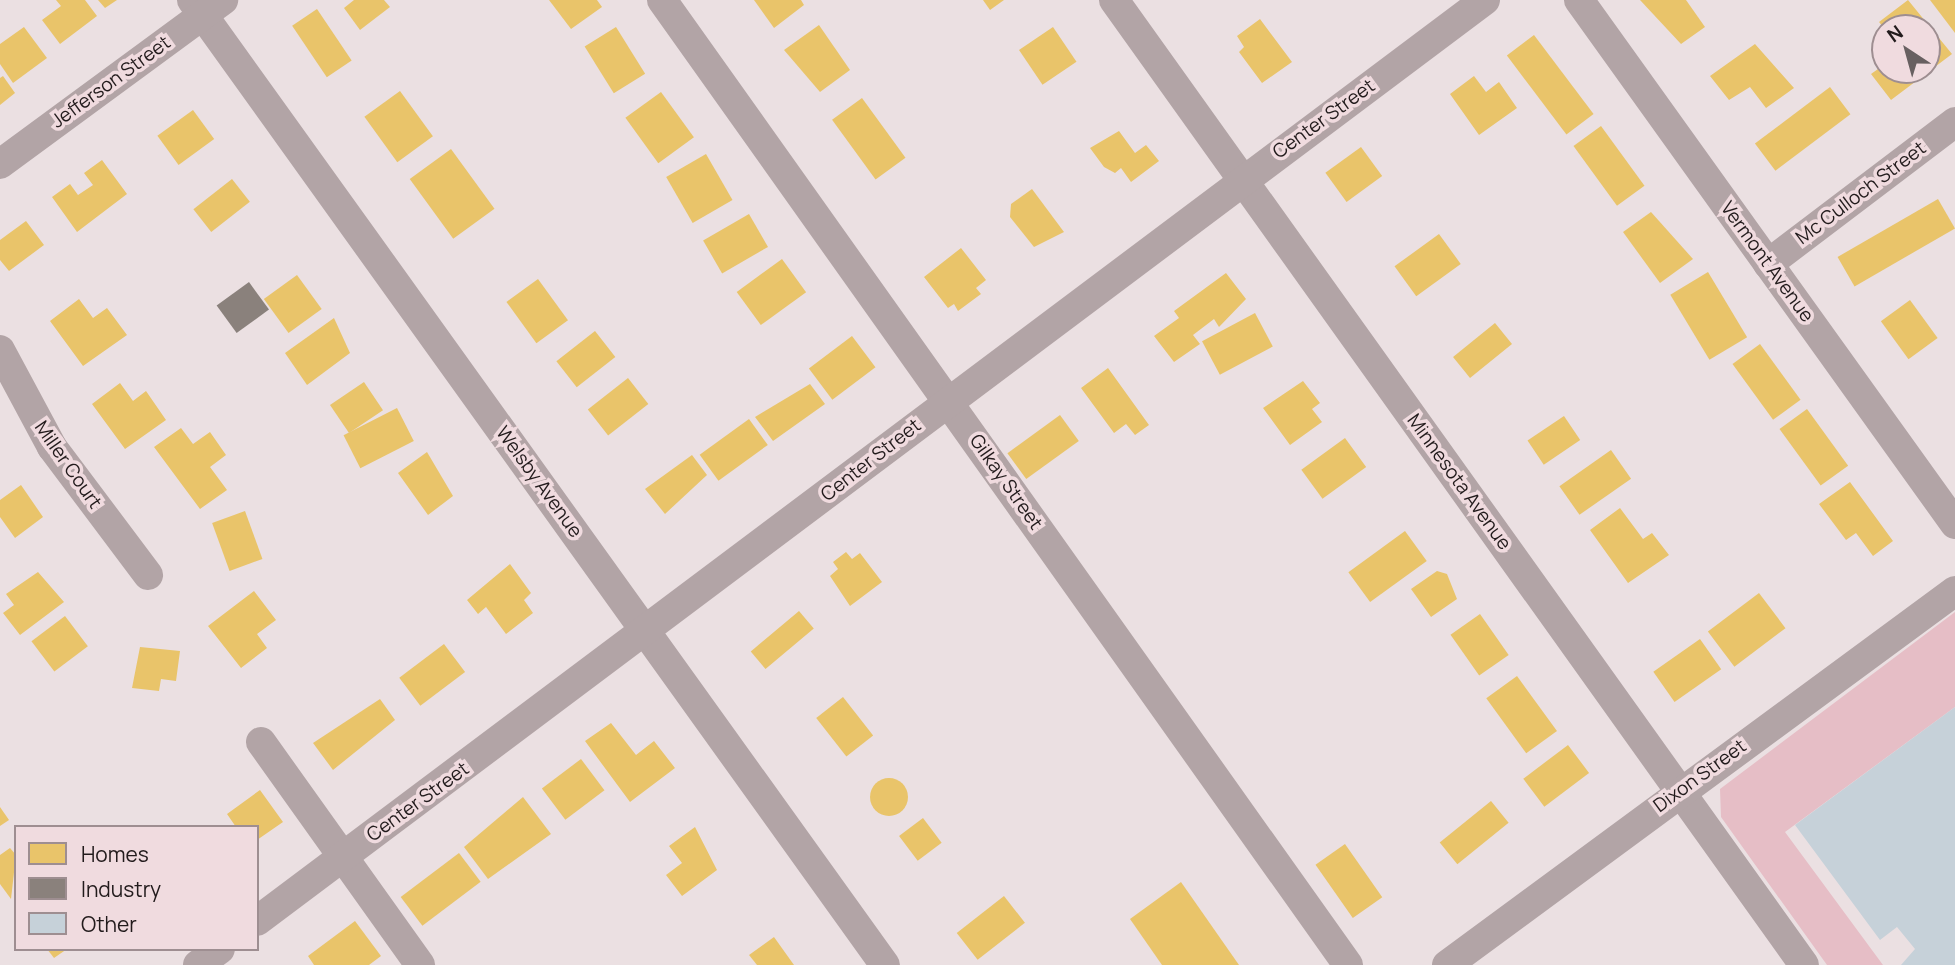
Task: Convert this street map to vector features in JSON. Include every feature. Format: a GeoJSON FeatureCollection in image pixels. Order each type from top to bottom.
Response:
{"type":"FeatureCollection","features":[{"type":"Feature","properties":{"kind":"street","name":"Gilkay Street"},"geometry":{"type":"LineString","coordinates":[[662,0],[1348,965]]}},
{"type":"Feature","properties":{"kind":"street","name":"Minnesota Avenue"},"geometry":{"type":"LineString","coordinates":[[1114,0],[1804,965]]}},
{"type":"Feature","properties":{"kind":"street","name":"Center Street"},"geometry":{"type":"LineString","coordinates":[[259,920],[647,633],[948,400],[1485,0]]}},
{"type":"Feature","properties":{"kind":"street","name":"Vermont Avenue"},"geometry":{"type":"LineString","coordinates":[[1579,0],[1955,524]]}},
{"type":"Feature","properties":{"kind":"street","name":"Jefferson Street"},"geometry":{"type":"LineString","coordinates":[[0,164],[206,5]]}},
{"type":"Feature","properties":{"kind":"street","name":"Welsby Avenue"},"geometry":{"type":"LineString","coordinates":[[206,5],[647,633],[885,965]]}},
{"type":"Feature","properties":{"kind":"street","name":"Mc Culloch Street"},"geometry":{"type":"LineString","coordinates":[[1768,264],[1955,122]]}},
{"type":"Feature","properties":{"kind":"street","name":"Miller Court"},"geometry":{"type":"LineString","coordinates":[[0,350],[52,447],[148,575]]}},
{"type":"Feature","properties":{"kind":"street","name":"Dixon Street"},"geometry":{"type":"LineString","coordinates":[[1447,965],[1680,790],[1955,591]]}},
{"type":"Feature","properties":{"kind":"street"},"geometry":{"type":"LineString","coordinates":[[261,742],[421,965]]}},
{"type":"Feature","properties":{"kind":"street"},"geometry":{"type":"LineString","coordinates":[[198,965],[216,951]]}},
{"type":"Feature","properties":{"kind":"shaded area"},"geometry":{"type":"Polygon","coordinates":[[[1955,612],[1955,707],[1785,832],[1883,965],[1827,965],[1721,817],[1720,789],[1955,612]]]}},
{"type":"Feature","properties":{"kind":"building: Homes"},"geometry":{"type":"Polygon","coordinates":[[[56,0],[85,0],[97,16],[60,44],[42,20],[61,6],[56,0]]]}},
{"type":"Feature","properties":{"kind":"building: Homes"},"geometry":{"type":"Polygon","coordinates":[[[98,0],[117,0],[105,8],[98,0]]]}},
{"type":"Feature","properties":{"kind":"building: Homes"},"geometry":{"type":"Polygon","coordinates":[[[354,0],[384,0],[390,7],[360,30],[344,8],[354,0]]]}},
{"type":"Feature","properties":{"kind":"building: Homes"},"geometry":{"type":"Polygon","coordinates":[[[549,0],[597,0],[602,7],[571,29],[549,0]]]}},
{"type":"Feature","properties":{"kind":"building: Homes"},"geometry":{"type":"Polygon","coordinates":[[[754,0],[801,0],[804,5],[774,28],[754,0]]]}},
{"type":"Feature","properties":{"kind":"building: Homes"},"geometry":{"type":"Polygon","coordinates":[[[983,0],[1004,0],[990,10],[983,0]]]}},
{"type":"Feature","properties":{"kind":"building: Homes"},"geometry":{"type":"Polygon","coordinates":[[[1640,0],[1686,0],[1705,27],[1681,44],[1640,0]]]}},
{"type":"Feature","properties":{"kind":"building: Homes"},"geometry":{"type":"Polygon","coordinates":[[[1908,0],[1919,14],[1890,14],[1908,0]]]}},
{"type":"Feature","properties":{"kind":"building: Homes"},"geometry":{"type":"Polygon","coordinates":[[[1930,0],[1955,0],[1955,33],[1941,14],[1930,0]]]}},
{"type":"Feature","properties":{"kind":"building: Homes"},"geometry":{"type":"Polygon","coordinates":[[[317,9],[352,60],[327,77],[292,26],[317,9]]]}},
{"type":"Feature","properties":{"kind":"building: Homes"},"geometry":{"type":"Polygon","coordinates":[[[1260,19],[1292,62],[1262,83],[1239,52],[1244,47],[1237,36],[1260,19]]]}},
{"type":"Feature","properties":{"kind":"building: Homes"},"geometry":{"type":"Polygon","coordinates":[[[819,25],[850,70],[820,92],[784,50],[819,25]]]}},
{"type":"Feature","properties":{"kind":"building: Homes"},"geometry":{"type":"Polygon","coordinates":[[[24,27],[47,58],[13,83],[0,64],[0,44],[24,27]]]}},
{"type":"Feature","properties":{"kind":"building: Homes"},"geometry":{"type":"Polygon","coordinates":[[[616,27],[645,74],[614,93],[585,47],[616,27]]]}},
{"type":"Feature","properties":{"kind":"building: Homes"},"geometry":{"type":"Polygon","coordinates":[[[1053,27],[1076,62],[1042,85],[1019,50],[1053,27]]]}},
{"type":"Feature","properties":{"kind":"building: Homes"},"geometry":{"type":"Polygon","coordinates":[[[1534,35],[1594,114],[1566,135],[1507,55],[1534,35]]]}},
{"type":"Feature","properties":{"kind":"building: Homes"},"geometry":{"type":"Polygon","coordinates":[[[1941,40],[1952,54],[1941,62],[1941,40]]]}},
{"type":"Feature","properties":{"kind":"building: Homes"},"geometry":{"type":"Polygon","coordinates":[[[1755,44],[1794,88],[1766,108],[1750,87],[1729,100],[1710,76],[1755,44]]]}},
{"type":"Feature","properties":{"kind":"building: Homes"},"geometry":{"type":"Polygon","coordinates":[[[3,76],[15,93],[0,105],[0,78],[3,76]]]}},
{"type":"Feature","properties":{"kind":"building: Homes"},"geometry":{"type":"Polygon","coordinates":[[[1474,76],[1486,92],[1499,82],[1517,108],[1479,135],[1450,94],[1474,76]]]}},
{"type":"Feature","properties":{"kind":"building: Homes"},"geometry":{"type":"Polygon","coordinates":[[[1879,84],[1912,84],[1891,100],[1879,84]]]}},
{"type":"Feature","properties":{"kind":"building: Homes"},"geometry":{"type":"Polygon","coordinates":[[[1830,87],[1850,114],[1775,171],[1755,144],[1830,87]]]}},
{"type":"Feature","properties":{"kind":"building: Homes"},"geometry":{"type":"Polygon","coordinates":[[[400,91],[433,136],[397,162],[364,117],[400,91]]]}},
{"type":"Feature","properties":{"kind":"building: Homes"},"geometry":{"type":"Polygon","coordinates":[[[661,92],[694,137],[658,163],[625,118],[661,92]]]}},
{"type":"Feature","properties":{"kind":"building: Homes"},"geometry":{"type":"Polygon","coordinates":[[[862,98],[905,158],[876,180],[832,120],[862,98]]]}},
{"type":"Feature","properties":{"kind":"building: Homes"},"geometry":{"type":"Polygon","coordinates":[[[193,110],[214,139],[179,165],[157,136],[193,110]]]}},
{"type":"Feature","properties":{"kind":"building: Homes"},"geometry":{"type":"Polygon","coordinates":[[[1601,126],[1644,186],[1617,206],[1573,146],[1601,126]]]}},
{"type":"Feature","properties":{"kind":"building: Homes"},"geometry":{"type":"Polygon","coordinates":[[[1119,131],[1135,153],[1146,145],[1159,161],[1131,182],[1121,168],[1115,173],[1104,167],[1090,148],[1119,131]]]}},
{"type":"Feature","properties":{"kind":"building: Homes"},"geometry":{"type":"Polygon","coordinates":[[[1361,147],[1382,176],[1347,202],[1325,173],[1361,147]]]}},
{"type":"Feature","properties":{"kind":"building: Homes"},"geometry":{"type":"Polygon","coordinates":[[[451,149],[494,209],[453,239],[410,179],[451,149]]]}},
{"type":"Feature","properties":{"kind":"building: Homes"},"geometry":{"type":"Polygon","coordinates":[[[706,154],[732,200],[693,223],[666,177],[706,154]]]}},
{"type":"Feature","properties":{"kind":"building: Homes"},"geometry":{"type":"Polygon","coordinates":[[[102,160],[127,194],[77,232],[52,197],[70,184],[78,195],[93,185],[84,173],[102,160]]]}},
{"type":"Feature","properties":{"kind":"building: Homes"},"geometry":{"type":"Polygon","coordinates":[[[232,179],[250,202],[211,232],[193,209],[232,179]]]}},
{"type":"Feature","properties":{"kind":"building: Homes"},"geometry":{"type":"Polygon","coordinates":[[[1032,189],[1064,232],[1034,247],[1010,217],[1011,204],[1032,189]]]}},
{"type":"Feature","properties":{"kind":"building: Homes"},"geometry":{"type":"Polygon","coordinates":[[[1938,199],[1955,228],[1855,286],[1838,257],[1938,199]]]}},
{"type":"Feature","properties":{"kind":"building: Homes"},"geometry":{"type":"Polygon","coordinates":[[[1651,212],[1693,259],[1660,283],[1623,232],[1651,212]]]}},
{"type":"Feature","properties":{"kind":"building: Homes"},"geometry":{"type":"Polygon","coordinates":[[[749,214],[768,247],[722,273],[703,240],[749,214]]]}},
{"type":"Feature","properties":{"kind":"building: Homes"},"geometry":{"type":"Polygon","coordinates":[[[26,221],[44,245],[9,271],[0,260],[0,240],[26,221]]]}},
{"type":"Feature","properties":{"kind":"building: Homes"},"geometry":{"type":"Polygon","coordinates":[[[1439,234],[1461,264],[1416,296],[1395,266],[1439,234]]]}},
{"type":"Feature","properties":{"kind":"building: Homes"},"geometry":{"type":"Polygon","coordinates":[[[961,248],[986,280],[976,288],[981,294],[958,311],[954,304],[948,308],[924,277],[961,248]]]}},
{"type":"Feature","properties":{"kind":"building: Homes"},"geometry":{"type":"Polygon","coordinates":[[[782,259],[806,292],[761,325],[737,292],[782,259]]]}},
{"type":"Feature","properties":{"kind":"building: Homes"},"geometry":{"type":"Polygon","coordinates":[[[1708,272],[1747,337],[1709,360],[1670,295],[1708,272]]]}},
{"type":"Feature","properties":{"kind":"building: Homes"},"geometry":{"type":"Polygon","coordinates":[[[1226,273],[1246,299],[1219,327],[1214,319],[1193,335],[1200,344],[1174,362],[1154,336],[1179,318],[1174,311],[1226,273]]]}},
{"type":"Feature","properties":{"kind":"building: Homes"},"geometry":{"type":"Polygon","coordinates":[[[297,275],[322,309],[289,333],[264,299],[297,275]]]}},
{"type":"Feature","properties":{"kind":"building: Homes"},"geometry":{"type":"Polygon","coordinates":[[[538,279],[568,320],[536,343],[506,302],[538,279]]]}},
{"type":"Feature","properties":{"kind":"building: Homes"},"geometry":{"type":"Polygon","coordinates":[[[79,299],[93,318],[107,308],[127,335],[83,366],[50,321],[79,299]]]}},
{"type":"Feature","properties":{"kind":"building: Homes"},"geometry":{"type":"Polygon","coordinates":[[[1910,300],[1938,338],[1909,359],[1881,321],[1910,300]]]}},
{"type":"Feature","properties":{"kind":"building: Homes"},"geometry":{"type":"Polygon","coordinates":[[[1255,313],[1273,347],[1220,375],[1202,341],[1255,313]]]}},
{"type":"Feature","properties":{"kind":"building: Homes"},"geometry":{"type":"Polygon","coordinates":[[[334,318],[350,353],[307,385],[285,353],[334,318]]]}},
{"type":"Feature","properties":{"kind":"building: Homes"},"geometry":{"type":"Polygon","coordinates":[[[1495,323],[1512,344],[1470,378],[1453,357],[1495,323]]]}},
{"type":"Feature","properties":{"kind":"building: Homes"},"geometry":{"type":"Polygon","coordinates":[[[595,331],[615,357],[577,387],[556,361],[595,331]]]}},
{"type":"Feature","properties":{"kind":"building: Homes"},"geometry":{"type":"Polygon","coordinates":[[[852,336],[875,367],[832,400],[809,368],[852,336]]]}},
{"type":"Feature","properties":{"kind":"building: Homes"},"geometry":{"type":"Polygon","coordinates":[[[1760,344],[1801,400],[1773,420],[1732,364],[1760,344]]]}},
{"type":"Feature","properties":{"kind":"building: Homes"},"geometry":{"type":"Polygon","coordinates":[[[1108,368],[1149,425],[1135,435],[1126,424],[1114,433],[1081,388],[1108,368]]]}},
{"type":"Feature","properties":{"kind":"building: Homes"},"geometry":{"type":"Polygon","coordinates":[[[628,378],[648,404],[608,435],[588,409],[628,378]]]}},
{"type":"Feature","properties":{"kind":"building: Homes"},"geometry":{"type":"Polygon","coordinates":[[[1303,381],[1320,403],[1312,409],[1322,422],[1290,445],[1263,408],[1303,381]]]}},
{"type":"Feature","properties":{"kind":"building: Homes"},"geometry":{"type":"Polygon","coordinates":[[[364,382],[383,410],[349,433],[330,405],[364,382]]]}},
{"type":"Feature","properties":{"kind":"building: Homes"},"geometry":{"type":"Polygon","coordinates":[[[120,383],[133,401],[146,391],[166,420],[125,449],[92,404],[120,383]]]}},
{"type":"Feature","properties":{"kind":"building: Homes"},"geometry":{"type":"Polygon","coordinates":[[[810,384],[825,404],[773,441],[755,417],[810,384]]]}},
{"type":"Feature","properties":{"kind":"building: Homes"},"geometry":{"type":"Polygon","coordinates":[[[397,408],[414,441],[360,468],[344,435],[397,408]]]}},
{"type":"Feature","properties":{"kind":"building: Homes"},"geometry":{"type":"Polygon","coordinates":[[[1807,409],[1848,466],[1821,486],[1779,429],[1807,409]]]}},
{"type":"Feature","properties":{"kind":"building: Homes"},"geometry":{"type":"Polygon","coordinates":[[[1060,415],[1079,441],[1026,479],[1007,453],[1060,415]]]}},
{"type":"Feature","properties":{"kind":"building: Homes"},"geometry":{"type":"Polygon","coordinates":[[[1564,416],[1580,440],[1544,465],[1528,441],[1564,416]]]}},
{"type":"Feature","properties":{"kind":"building: Homes"},"geometry":{"type":"Polygon","coordinates":[[[749,419],[768,445],[718,481],[700,455],[749,419]]]}},
{"type":"Feature","properties":{"kind":"building: Homes"},"geometry":{"type":"Polygon","coordinates":[[[181,428],[193,444],[210,432],[226,455],[210,467],[227,490],[200,509],[154,447],[181,428]]]}},
{"type":"Feature","properties":{"kind":"building: Homes"},"geometry":{"type":"Polygon","coordinates":[[[1345,438],[1366,467],[1322,499],[1301,470],[1345,438]]]}},
{"type":"Feature","properties":{"kind":"building: Homes"},"geometry":{"type":"Polygon","coordinates":[[[1611,450],[1631,479],[1579,515],[1559,486],[1611,450]]]}},
{"type":"Feature","properties":{"kind":"building: Homes"},"geometry":{"type":"Polygon","coordinates":[[[427,452],[453,496],[428,515],[398,473],[427,452]]]}},
{"type":"Feature","properties":{"kind":"building: Homes"},"geometry":{"type":"Polygon","coordinates":[[[692,455],[707,475],[665,514],[645,489],[692,455]]]}},
{"type":"Feature","properties":{"kind":"building: Homes"},"geometry":{"type":"Polygon","coordinates":[[[1850,482],[1893,541],[1873,556],[1856,533],[1846,540],[1819,504],[1850,482]]]}},
{"type":"Feature","properties":{"kind":"building: Homes"},"geometry":{"type":"Polygon","coordinates":[[[21,485],[43,517],[15,538],[0,517],[0,500],[21,485]]]}},
{"type":"Feature","properties":{"kind":"building: Homes"},"geometry":{"type":"Polygon","coordinates":[[[1620,508],[1643,539],[1652,533],[1669,555],[1628,583],[1590,530],[1620,508]]]}},
{"type":"Feature","properties":{"kind":"building: Homes"},"geometry":{"type":"Polygon","coordinates":[[[245,511],[262,559],[230,571],[212,523],[245,511]]]}},
{"type":"Feature","properties":{"kind":"building: Homes"},"geometry":{"type":"Polygon","coordinates":[[[1405,531],[1427,561],[1370,602],[1348,572],[1405,531]]]}},
{"type":"Feature","properties":{"kind":"building: Homes"},"geometry":{"type":"Polygon","coordinates":[[[846,552],[852,559],[860,553],[882,582],[850,606],[830,576],[838,569],[833,562],[846,552]]]}},
{"type":"Feature","properties":{"kind":"building: Homes"},"geometry":{"type":"Polygon","coordinates":[[[510,564],[531,593],[524,600],[533,613],[506,634],[486,607],[478,614],[467,600],[510,564]]]}},
{"type":"Feature","properties":{"kind":"building: Homes"},"geometry":{"type":"Polygon","coordinates":[[[1437,571],[1447,574],[1457,599],[1431,617],[1411,589],[1437,571]]]}},
{"type":"Feature","properties":{"kind":"building: Homes"},"geometry":{"type":"Polygon","coordinates":[[[38,572],[64,602],[20,635],[3,613],[14,605],[6,594],[38,572]]]}},
{"type":"Feature","properties":{"kind":"building: Homes"},"geometry":{"type":"Polygon","coordinates":[[[254,591],[276,620],[257,634],[267,648],[241,668],[208,626],[254,591]]]}},
{"type":"Feature","properties":{"kind":"building: Homes"},"geometry":{"type":"Polygon","coordinates":[[[1759,593],[1785,628],[1734,667],[1708,632],[1759,593]]]}},
{"type":"Feature","properties":{"kind":"building: Homes"},"geometry":{"type":"Polygon","coordinates":[[[799,611],[814,629],[766,669],[751,651],[799,611]]]}},
{"type":"Feature","properties":{"kind":"building: Homes"},"geometry":{"type":"Polygon","coordinates":[[[1480,614],[1509,655],[1479,676],[1451,635],[1480,614]]]}},
{"type":"Feature","properties":{"kind":"building: Homes"},"geometry":{"type":"Polygon","coordinates":[[[65,616],[88,646],[54,672],[31,641],[65,616]]]}},
{"type":"Feature","properties":{"kind":"building: Homes"},"geometry":{"type":"Polygon","coordinates":[[[1700,639],[1721,669],[1675,702],[1653,672],[1700,639]]]}},
{"type":"Feature","properties":{"kind":"building: Homes"},"geometry":{"type":"Polygon","coordinates":[[[444,644],[465,672],[420,706],[399,678],[444,644]]]}},
{"type":"Feature","properties":{"kind":"building: Homes"},"geometry":{"type":"Polygon","coordinates":[[[140,647],[180,651],[176,681],[161,679],[159,691],[132,688],[140,647]]]}},
{"type":"Feature","properties":{"kind":"building: Homes"},"geometry":{"type":"Polygon","coordinates":[[[1517,676],[1557,731],[1526,753],[1486,698],[1517,676]]]}},
{"type":"Feature","properties":{"kind":"building: Homes"},"geometry":{"type":"Polygon","coordinates":[[[843,697],[873,736],[846,757],[816,718],[843,697]]]}},
{"type":"Feature","properties":{"kind":"building: Homes"},"geometry":{"type":"Polygon","coordinates":[[[380,699],[395,720],[333,770],[313,743],[380,699]]]}},
{"type":"Feature","properties":{"kind":"building: Homes"},"geometry":{"type":"Polygon","coordinates":[[[611,723],[636,755],[654,741],[675,768],[630,802],[585,741],[611,723]]]}},
{"type":"Feature","properties":{"kind":"building: Homes"},"geometry":{"type":"Polygon","coordinates":[[[1568,745],[1589,773],[1544,807],[1523,779],[1568,745]]]}},
{"type":"Feature","properties":{"kind":"building: Homes"},"geometry":{"type":"Polygon","coordinates":[[[581,759],[604,790],[565,820],[542,788],[581,759]]]}},
{"type":"Feature","properties":{"kind":"building: Homes"},"geometry":{"type":"Polygon","coordinates":[[[889,778],[902,784],[908,797],[902,810],[889,816],[876,810],[870,797],[876,784],[889,778]]]}},
{"type":"Feature","properties":{"kind":"building: Homes"},"geometry":{"type":"Polygon","coordinates":[[[260,790],[283,822],[259,839],[259,825],[235,825],[227,814],[260,790]]]}},
{"type":"Feature","properties":{"kind":"building: Homes"},"geometry":{"type":"Polygon","coordinates":[[[523,797],[551,834],[488,879],[464,847],[523,797]]]}},
{"type":"Feature","properties":{"kind":"building: Homes"},"geometry":{"type":"Polygon","coordinates":[[[1491,801],[1509,823],[1457,864],[1440,843],[1491,801]]]}},
{"type":"Feature","properties":{"kind":"building: Homes"},"geometry":{"type":"Polygon","coordinates":[[[0,807],[9,820],[0,826],[0,807]]]}},
{"type":"Feature","properties":{"kind":"building: Homes"},"geometry":{"type":"Polygon","coordinates":[[[923,818],[942,843],[918,861],[899,836],[923,818]]]}},
{"type":"Feature","properties":{"kind":"building: Homes"},"geometry":{"type":"Polygon","coordinates":[[[695,827],[717,870],[682,896],[666,875],[682,863],[669,846],[695,827]]]}},
{"type":"Feature","properties":{"kind":"building: Homes"},"geometry":{"type":"Polygon","coordinates":[[[1345,844],[1382,897],[1353,918],[1316,865],[1345,844]]]}},
{"type":"Feature","properties":{"kind":"building: Homes"},"geometry":{"type":"Polygon","coordinates":[[[10,848],[14,853],[11,899],[0,884],[0,855],[10,848]]]}},
{"type":"Feature","properties":{"kind":"building: Homes"},"geometry":{"type":"Polygon","coordinates":[[[459,853],[481,882],[422,926],[401,897],[459,853]]]}},
{"type":"Feature","properties":{"kind":"building: Homes"},"geometry":{"type":"Polygon","coordinates":[[[1181,882],[1239,965],[1162,965],[1130,919],[1181,882]]]}},
{"type":"Feature","properties":{"kind":"building: Homes"},"geometry":{"type":"Polygon","coordinates":[[[1004,896],[1025,923],[978,960],[957,933],[1004,896]]]}},
{"type":"Feature","properties":{"kind":"building: Homes"},"geometry":{"type":"Polygon","coordinates":[[[355,921],[381,956],[369,965],[314,965],[308,956],[355,921]]]}},
{"type":"Feature","properties":{"kind":"building: Homes"},"geometry":{"type":"Polygon","coordinates":[[[774,937],[794,965],[757,965],[749,955],[774,937]]]}},
{"type":"Feature","properties":{"kind":"building: Homes"},"geometry":{"type":"Polygon","coordinates":[[[49,951],[64,951],[54,958],[49,951]]]}},
{"type":"Feature","properties":{"kind":"building: Industry"},"geometry":{"type":"Polygon","coordinates":[[[249,282],[269,310],[237,333],[217,306],[249,282]]]}},
{"type":"Feature","properties":{"kind":"building: Other"},"geometry":{"type":"Polygon","coordinates":[[[1955,707],[1955,965],[1901,965],[1915,949],[1897,927],[1880,940],[1795,825],[1955,707]]]}}]}
